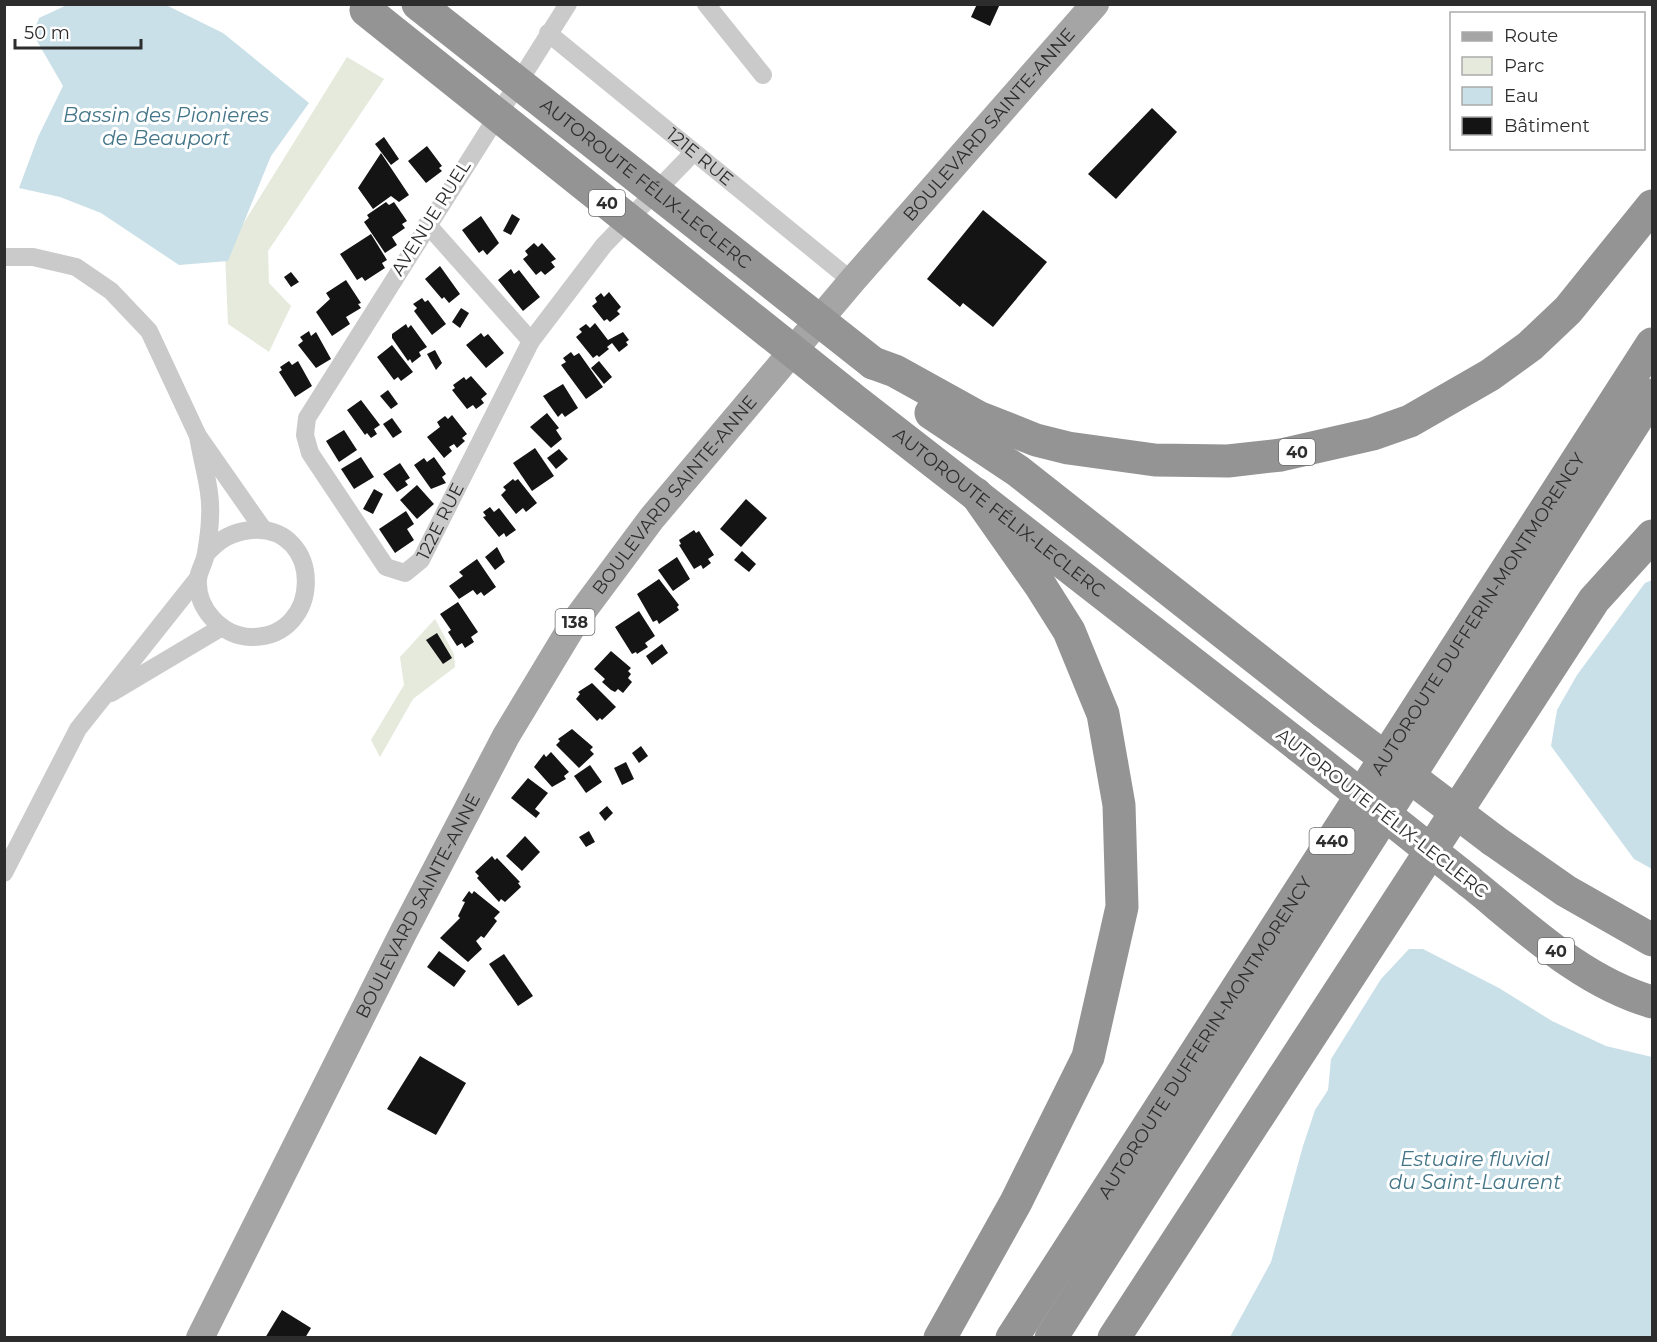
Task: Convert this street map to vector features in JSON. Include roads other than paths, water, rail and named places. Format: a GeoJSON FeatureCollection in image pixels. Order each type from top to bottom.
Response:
{"type":"FeatureCollection","features":[{"type":"Feature","properties":{"kind":"highway","name":"AUTOROUTE FÉLIX-LECLERC"},"geometry":{"type":"LineString","coordinates":[[418,4],[873,363]]}},
{"type":"Feature","properties":{"kind":"highway","name":"AUTOROUTE FÉLIX-LECLERC"},"geometry":{"type":"LineString","coordinates":[[362,7],[849,396],[1299,746],[1576,967],[1602,982],[1653,1002]]}},
{"type":"Feature","properties":{"kind":"highway","name":"40"},"geometry":{"type":"LineString","coordinates":[[873,363],[895,371],[978,417],[1036,440],[1068,448],[1155,460],[1228,461],[1281,455],[1373,434],[1410,421],[1490,375],[1530,346],[1568,310],[1653,206]]}},
{"type":"Feature","properties":{"kind":"highway","name":"AUTOROUTE DUFFERIN-MONTMORENCY"},"geometry":{"type":"LineString","coordinates":[[1012,1338],[1653,344]]}},
{"type":"Feature","properties":{"kind":"highway"},"geometry":{"type":"LineString","coordinates":[[873,363],[923,408],[1018,471],[1323,711],[1493,840],[1566,891],[1653,940]]}},
{"type":"Feature","properties":{"kind":"highway","name":"AUTOROUTE DUFFERIN-MONTMORENCY"},"geometry":{"type":"LineString","coordinates":[[1052,1338],[1653,395]]}},
{"type":"Feature","properties":{"kind":"highway"},"geometry":{"type":"LineString","coordinates":[[940,1338],[1016,1202],[1088,1057],[1122,907],[1119,805],[1103,714],[1069,631],[1040,585],[976,494]]}},
{"type":"Feature","properties":{"kind":"highway"},"geometry":{"type":"LineString","coordinates":[[1114,1338],[1587,610],[1653,536]]}},
{"type":"Feature","properties":{"kind":"main road","name":"BOULEVARD SAINTE-ANNE"},"geometry":{"type":"LineString","coordinates":[[200,1338],[403,933],[506,736],[576,620],[652,518],[852,281],[1095,4]]}},
{"type":"Feature","properties":{"kind":"street","name":"AVENUE RUEL"},"geometry":{"type":"LineString","coordinates":[[305,435],[307,417],[568,4]]}},
{"type":"Feature","properties":{"kind":"street"},"geometry":{"type":"LineString","coordinates":[[706,4],[764,75]]}},
{"type":"Feature","properties":{"kind":"street","name":"121E RUE"},"geometry":{"type":"LineString","coordinates":[[548,33],[852,281]]}},
{"type":"Feature","properties":{"kind":"street","name":"122E RUE"},"geometry":{"type":"LineString","coordinates":[[305,435],[310,453],[386,567],[405,573],[421,560],[531,341],[604,245],[693,153]]}},
{"type":"Feature","properties":{"kind":"street"},"geometry":{"type":"LineString","coordinates":[[427,224],[531,341]]}},
{"type":"Feature","properties":{"kind":"street"},"geometry":{"type":"LineString","coordinates":[[4,257],[33,257],[76,267],[111,291],[149,331],[198,436],[263,529]]}},
{"type":"Feature","properties":{"kind":"street"},"geometry":{"type":"LineString","coordinates":[[4,873],[78,729],[198,578],[206,554],[211,515],[198,436]]}},
{"type":"Feature","properties":{"kind":"street"},"geometry":{"type":"LineString","coordinates":[[198,578],[204,606],[222,627],[249,637],[264,636],[290,622],[305,598],[307,584],[300,555],[290,543],[277,534],[263,529],[235,531],[218,540],[206,554]]}},
{"type":"Feature","properties":{"kind":"street"},"geometry":{"type":"LineString","coordinates":[[104,697],[222,627]]}},
{"type":"Feature","properties":{"kind":"water","name":"Bassin des Pionieres de Beauport"},"geometry":{"type":"Polygon","coordinates":[[[69,4],[166,5],[223,33],[309,103],[271,156],[228,261],[179,265],[101,213],[60,197],[19,188],[38,137],[63,86],[33,34],[39,18],[69,4]]]}},
{"type":"Feature","properties":{"kind":"water"},"geometry":{"type":"Polygon","coordinates":[[[1652,580],[1652,869],[1634,859],[1551,746],[1557,710],[1577,675],[1645,583],[1652,580]]]}},
{"type":"Feature","properties":{"kind":"water","name":"Estuaire fluvial du Saint-Laurent"},"geometry":{"type":"Polygon","coordinates":[[[1409,949],[1423,949],[1499,988],[1552,1021],[1606,1046],[1652,1057],[1652,1337],[1230,1337],[1271,1262],[1303,1146],[1315,1110],[1328,1090],[1331,1059],[1381,979],[1409,949]]]}}]}
